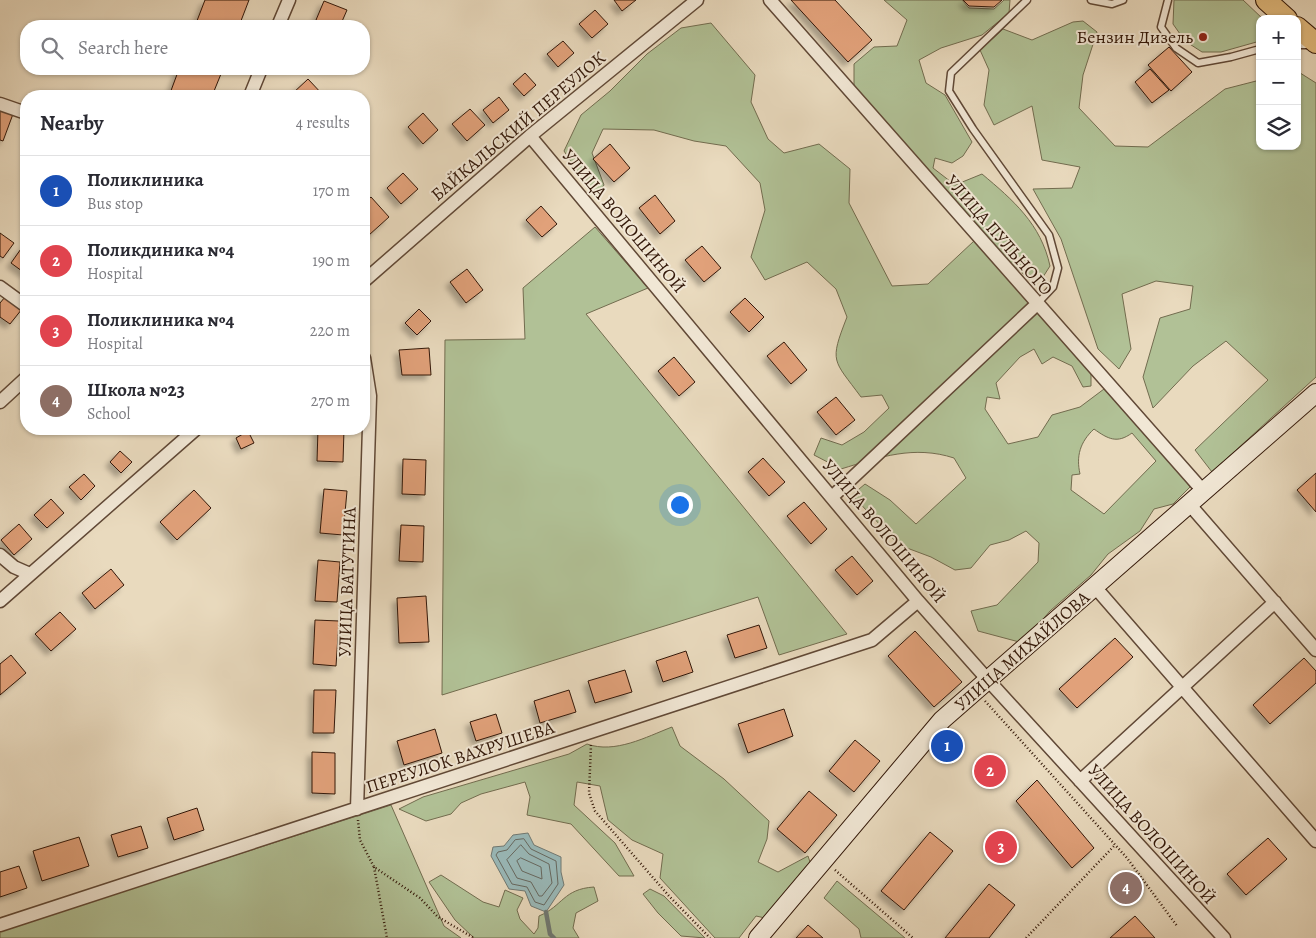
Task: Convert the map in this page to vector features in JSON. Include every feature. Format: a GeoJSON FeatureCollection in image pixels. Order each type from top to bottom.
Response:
{"type":"FeatureCollection","features":[{"type":"Feature","properties":{"kind":"main road"},"geometry":{"type":"LineString","coordinates":[[1266,0],[1283,15]]}},
{"type":"Feature","properties":{"kind":"main road"},"geometry":{"type":"LineString","coordinates":[[1301,31],[1316,44]]}},
{"type":"Feature","properties":{"kind":"street"},"geometry":{"type":"LineString","coordinates":[[281,20],[289,0]]}},
{"type":"Feature","properties":{"kind":"street","name":"БАЙКАЛЬСКИЙ ПЕРЕУЛОК"},"geometry":{"type":"LineString","coordinates":[[370,276],[530,136],[697,0]]}},
{"type":"Feature","properties":{"kind":"street","name":"УЛИЦА ПУЛЬНОГО"},"geometry":{"type":"LineString","coordinates":[[770,0],[1036,305],[1204,492]]}},
{"type":"Feature","properties":{"kind":"street"},"geometry":{"type":"LineString","coordinates":[[252,90],[259,75]]}},
{"type":"Feature","properties":{"kind":"street"},"geometry":{"type":"LineString","coordinates":[[0,104],[20,111]]}},
{"type":"Feature","properties":{"kind":"street","name":"УЛИЦА ВОЛОШИНОЙ"},"geometry":{"type":"LineString","coordinates":[[530,136],[918,601],[982,686],[1080,781],[1224,938]]}},
{"type":"Feature","properties":{"kind":"street"},"geometry":{"type":"LineString","coordinates":[[0,287],[20,302]]}},
{"type":"Feature","properties":{"kind":"street"},"geometry":{"type":"LineString","coordinates":[[832,497],[1036,305]]}},
{"type":"Feature","properties":{"kind":"street"},"geometry":{"type":"LineString","coordinates":[[0,402],[20,384]]}},
{"type":"Feature","properties":{"kind":"street","name":"УЛИЦА МИХАЙЛОВА"},"geometry":{"type":"LineString","coordinates":[[758,938],[825,861],[942,720],[1316,393]]}},
{"type":"Feature","properties":{"kind":"street"},"geometry":{"type":"LineString","coordinates":[[0,601],[188,435]]}},
{"type":"Feature","properties":{"kind":"street","name":"УЛИЦА ВАТУТИНА"},"geometry":{"type":"LineString","coordinates":[[357,808],[369,435]]}},
{"type":"Feature","properties":{"kind":"street"},"geometry":{"type":"LineString","coordinates":[[1190,505],[1316,650]]}},
{"type":"Feature","properties":{"kind":"street"},"geometry":{"type":"LineString","coordinates":[[0,556],[14,567],[30,574]]}},
{"type":"Feature","properties":{"kind":"street"},"geometry":{"type":"LineString","coordinates":[[1095,587],[1316,842]]}},
{"type":"Feature","properties":{"kind":"street","name":"ПЕРЕУЛОК ВАХРУШЕВА"},"geometry":{"type":"LineString","coordinates":[[0,925],[872,640],[918,601]]}},
{"type":"Feature","properties":{"kind":"street"},"geometry":{"type":"LineString","coordinates":[[1080,781],[1275,602]]}},
{"type":"Feature","properties":{"kind":"lane"},"geometry":{"type":"LineString","coordinates":[[1027,0],[951,73],[949,91],[993,158],[1049,235],[1058,268],[1053,287],[1036,305]]}},
{"type":"Feature","properties":{"kind":"lane"},"geometry":{"type":"LineString","coordinates":[[1091,0],[1112,4],[1123,0]]}},
{"type":"Feature","properties":{"kind":"lane"},"geometry":{"type":"LineString","coordinates":[[1168,0],[1161,27],[1176,48],[1198,62],[1231,57],[1256,50]]}},
{"type":"Feature","properties":{"kind":"lane"},"geometry":{"type":"LineString","coordinates":[[1301,45],[1316,44]]}},
{"type":"Feature","properties":{"kind":"path"},"geometry":{"type":"LineString","coordinates":[[982,686],[1115,845],[1177,926]]}},
{"type":"Feature","properties":{"kind":"path"},"geometry":{"type":"LineString","coordinates":[[592,732],[589,793],[595,811],[669,896],[710,938]]}},
{"type":"Feature","properties":{"kind":"path"},"geometry":{"type":"LineString","coordinates":[[357,808],[360,840],[374,867],[387,938]]}},
{"type":"Feature","properties":{"kind":"path"},"geometry":{"type":"LineString","coordinates":[[1026,938],[1115,845]]}},
{"type":"Feature","properties":{"kind":"path"},"geometry":{"type":"LineString","coordinates":[[825,861],[913,938]]}},
{"type":"Feature","properties":{"kind":"path"},"geometry":{"type":"LineString","coordinates":[[374,867],[420,898],[438,916],[474,938]]}},
{"type":"Feature","properties":{"kind":"green space"},"geometry":{"type":"Polygon","coordinates":[[[884,0],[962,0],[969,8],[994,9],[1004,0],[1010,0],[1009,13],[982,35],[941,48],[919,60],[926,83],[945,95],[972,142],[963,156],[952,163],[935,158],[933,168],[955,185],[982,174],[1015,203],[1033,225],[1046,251],[1050,266],[1043,277],[1029,279],[981,236],[940,193],[891,127],[854,91],[854,64],[874,47],[897,46],[907,20],[884,0]]]}},
{"type":"Feature","properties":{"kind":"green space"},"geometry":{"type":"Polygon","coordinates":[[[1174,0],[1243,0],[1259,15],[1256,15],[1256,42],[1221,52],[1202,52],[1185,41],[1173,24],[1174,0]]]}},
{"type":"Feature","properties":{"kind":"green space"},"geometry":{"type":"Polygon","coordinates":[[[1083,21],[1097,32],[1083,75],[1079,108],[1115,146],[1148,147],[1225,89],[1256,81],[1256,150],[1301,150],[1301,74],[1316,83],[1316,377],[1212,472],[1195,450],[1268,380],[1226,341],[1193,366],[1153,408],[1143,377],[1160,318],[1190,309],[1193,286],[1156,281],[1122,294],[1131,349],[1119,369],[1098,349],[1061,239],[1033,189],[1072,188],[1080,167],[1042,160],[1032,106],[994,125],[984,105],[989,70],[980,50],[1003,29],[1032,40],[1073,22],[1083,21]]]}},
{"type":"Feature","properties":{"kind":"green space"},"geometry":{"type":"Polygon","coordinates":[[[711,23],[755,75],[751,102],[768,139],[784,153],[819,144],[850,169],[849,203],[892,286],[928,284],[974,241],[1091,373],[1091,386],[1083,387],[1072,366],[1053,357],[1042,364],[1034,349],[1020,357],[996,383],[1000,399],[987,397],[985,409],[1008,444],[1038,437],[1052,415],[1080,407],[1104,389],[1180,472],[1190,487],[1173,504],[1154,509],[1140,531],[1108,554],[1091,575],[1050,611],[1023,643],[978,631],[971,611],[997,605],[1038,562],[1039,543],[1026,531],[1009,540],[990,545],[971,568],[955,570],[931,557],[899,545],[852,495],[865,484],[890,500],[916,524],[966,478],[954,458],[925,453],[897,454],[841,469],[814,455],[821,438],[842,445],[864,432],[889,408],[882,395],[861,397],[840,367],[836,353],[847,317],[836,289],[807,262],[765,280],[751,257],[765,210],[760,183],[726,146],[694,141],[654,130],[603,129],[592,153],[604,185],[595,198],[564,151],[581,115],[610,91],[647,54],[681,28],[711,23]],[[1094,429],[1082,444],[1079,455],[1080,474],[1072,475],[1071,490],[1104,514],[1156,461],[1132,433],[1122,438],[1113,439],[1094,429]]]}},
{"type":"Feature","properties":{"kind":"green space"},"geometry":{"type":"Polygon","coordinates":[[[595,227],[648,288],[586,314],[847,634],[779,655],[758,597],[442,695],[445,340],[525,339],[523,288],[595,227]]]}},
{"type":"Feature","properties":{"kind":"green space"},"geometry":{"type":"Polygon","coordinates":[[[672,727],[680,746],[724,779],[769,821],[767,839],[758,862],[778,872],[808,856],[811,865],[765,918],[756,916],[739,938],[715,938],[660,878],[663,854],[632,840],[608,820],[600,786],[577,782],[574,805],[615,843],[634,876],[619,876],[571,824],[527,815],[530,797],[525,782],[481,794],[461,803],[451,814],[426,821],[399,809],[423,797],[569,754],[587,744],[598,747],[619,746],[672,727]]]}},
{"type":"Feature","properties":{"kind":"green space"},"geometry":{"type":"Polygon","coordinates":[[[391,805],[444,926],[461,938],[0,938],[0,931],[391,805]]]}},
{"type":"Feature","properties":{"kind":"green space"},"geometry":{"type":"Polygon","coordinates":[[[441,875],[483,902],[499,907],[505,890],[523,898],[517,910],[520,919],[534,934],[538,928],[539,916],[553,908],[569,894],[584,888],[594,887],[598,901],[576,913],[573,928],[579,938],[474,938],[455,920],[429,882],[441,875]]]}},
{"type":"Feature","properties":{"kind":"green space"},"geometry":{"type":"Polygon","coordinates":[[[837,881],[905,938],[861,938],[859,929],[824,898],[837,881]]]}},
{"type":"Feature","properties":{"kind":"green space"},"geometry":{"type":"Polygon","coordinates":[[[650,889],[664,896],[705,938],[681,936],[658,913],[643,894],[650,889]]]}},
{"type":"Feature","properties":{"kind":"water"},"geometry":{"type":"Polygon","coordinates":[[[528,833],[534,845],[561,857],[561,872],[564,885],[546,912],[531,906],[525,891],[509,889],[491,856],[493,847],[504,846],[513,835],[528,833]]]}},
{"type":"Feature","properties":{"kind":"building"},"geometry":{"type":"Polygon","coordinates":[[[205,0],[249,0],[241,20],[197,20],[205,0]]]}},
{"type":"Feature","properties":{"kind":"building"},"geometry":{"type":"Polygon","coordinates":[[[614,0],[636,0],[622,11],[614,0]]]}},
{"type":"Feature","properties":{"kind":"building"},"geometry":{"type":"Polygon","coordinates":[[[791,0],[835,0],[872,40],[848,62],[791,0]]]}},
{"type":"Feature","properties":{"kind":"building"},"geometry":{"type":"Polygon","coordinates":[[[963,0],[1002,0],[994,7],[969,6],[963,0]]]}},
{"type":"Feature","properties":{"kind":"building"},"geometry":{"type":"Polygon","coordinates":[[[324,1],[347,10],[343,20],[316,20],[324,1]]]}},
{"type":"Feature","properties":{"kind":"building"},"geometry":{"type":"Polygon","coordinates":[[[595,10],[608,24],[592,38],[579,24],[595,10]]]}},
{"type":"Feature","properties":{"kind":"building"},"geometry":{"type":"Polygon","coordinates":[[[563,41],[574,53],[558,67],[547,54],[563,41]]]}},
{"type":"Feature","properties":{"kind":"building"},"geometry":{"type":"Polygon","coordinates":[[[1169,47],[1192,72],[1171,91],[1148,65],[1169,47]]]}},
{"type":"Feature","properties":{"kind":"building"},"geometry":{"type":"Polygon","coordinates":[[[1150,69],[1169,90],[1152,103],[1135,82],[1150,69]]]}},
{"type":"Feature","properties":{"kind":"building"},"geometry":{"type":"Polygon","coordinates":[[[525,73],[536,85],[524,96],[513,84],[525,73]]]}},
{"type":"Feature","properties":{"kind":"building"},"geometry":{"type":"Polygon","coordinates":[[[177,75],[221,75],[214,90],[171,90],[177,75]]]}},
{"type":"Feature","properties":{"kind":"building"},"geometry":{"type":"Polygon","coordinates":[[[308,79],[318,90],[296,90],[308,79]]]}},
{"type":"Feature","properties":{"kind":"building"},"geometry":{"type":"Polygon","coordinates":[[[499,97],[509,110],[493,123],[483,110],[499,97]]]}},
{"type":"Feature","properties":{"kind":"building"},"geometry":{"type":"Polygon","coordinates":[[[470,109],[485,125],[467,141],[452,124],[470,109]]]}},
{"type":"Feature","properties":{"kind":"building"},"geometry":{"type":"Polygon","coordinates":[[[0,110],[13,114],[3,141],[0,140],[0,110]]]}},
{"type":"Feature","properties":{"kind":"building"},"geometry":{"type":"Polygon","coordinates":[[[423,113],[438,130],[423,144],[408,127],[423,113]]]}},
{"type":"Feature","properties":{"kind":"building"},"geometry":{"type":"Polygon","coordinates":[[[610,144],[630,168],[614,182],[593,159],[610,144]]]}},
{"type":"Feature","properties":{"kind":"building"},"geometry":{"type":"Polygon","coordinates":[[[403,173],[418,189],[401,204],[387,188],[403,173]]]}},
{"type":"Feature","properties":{"kind":"building"},"geometry":{"type":"Polygon","coordinates":[[[655,195],[675,221],[660,234],[639,208],[655,195]]]}},
{"type":"Feature","properties":{"kind":"building"},"geometry":{"type":"Polygon","coordinates":[[[370,198],[389,217],[370,234],[370,198]]]}},
{"type":"Feature","properties":{"kind":"building"},"geometry":{"type":"Polygon","coordinates":[[[541,206],[557,224],[542,237],[526,220],[541,206]]]}},
{"type":"Feature","properties":{"kind":"building"},"geometry":{"type":"Polygon","coordinates":[[[0,233],[14,243],[3,258],[0,256],[0,233]]]}},
{"type":"Feature","properties":{"kind":"building"},"geometry":{"type":"Polygon","coordinates":[[[702,246],[721,268],[704,282],[685,260],[702,246]]]}},
{"type":"Feature","properties":{"kind":"building"},"geometry":{"type":"Polygon","coordinates":[[[20,250],[20,270],[11,263],[20,250]]]}},
{"type":"Feature","properties":{"kind":"building"},"geometry":{"type":"Polygon","coordinates":[[[467,269],[483,290],[466,303],[450,282],[467,269]]]}},
{"type":"Feature","properties":{"kind":"building"},"geometry":{"type":"Polygon","coordinates":[[[5,297],[20,308],[20,312],[10,324],[0,317],[0,303],[5,297]]]}},
{"type":"Feature","properties":{"kind":"building"},"geometry":{"type":"Polygon","coordinates":[[[745,298],[764,317],[749,332],[730,312],[745,298]]]}},
{"type":"Feature","properties":{"kind":"building"},"geometry":{"type":"Polygon","coordinates":[[[419,309],[431,321],[417,335],[405,323],[419,309]]]}},
{"type":"Feature","properties":{"kind":"building"},"geometry":{"type":"Polygon","coordinates":[[[784,342],[807,370],[791,384],[767,356],[784,342]]]}},
{"type":"Feature","properties":{"kind":"building"},"geometry":{"type":"Polygon","coordinates":[[[429,348],[431,375],[402,375],[399,350],[429,348]]]}},
{"type":"Feature","properties":{"kind":"building"},"geometry":{"type":"Polygon","coordinates":[[[674,357],[695,382],[679,396],[658,371],[674,357]]]}},
{"type":"Feature","properties":{"kind":"building"},"geometry":{"type":"Polygon","coordinates":[[[836,397],[855,420],[836,435],[817,412],[836,397]]]}},
{"type":"Feature","properties":{"kind":"building"},"geometry":{"type":"Polygon","coordinates":[[[241,435],[250,435],[254,443],[241,449],[236,438],[241,435]]]}},
{"type":"Feature","properties":{"kind":"building"},"geometry":{"type":"Polygon","coordinates":[[[318,435],[344,435],[343,462],[317,461],[318,435]]]}},
{"type":"Feature","properties":{"kind":"building"},"geometry":{"type":"Polygon","coordinates":[[[120,451],[132,462],[121,473],[110,462],[120,451]]]}},
{"type":"Feature","properties":{"kind":"building"},"geometry":{"type":"Polygon","coordinates":[[[763,458],[785,482],[769,496],[748,472],[763,458]]]}},
{"type":"Feature","properties":{"kind":"building"},"geometry":{"type":"Polygon","coordinates":[[[403,459],[426,460],[425,495],[402,494],[403,459]]]}},
{"type":"Feature","properties":{"kind":"building"},"geometry":{"type":"Polygon","coordinates":[[[1316,473],[1316,512],[1297,490],[1316,473]]]}},
{"type":"Feature","properties":{"kind":"building"},"geometry":{"type":"Polygon","coordinates":[[[84,474],[95,486],[81,500],[69,487],[84,474]]]}},
{"type":"Feature","properties":{"kind":"building"},"geometry":{"type":"Polygon","coordinates":[[[324,489],[347,491],[343,535],[320,533],[324,489]]]}},
{"type":"Feature","properties":{"kind":"building"},"geometry":{"type":"Polygon","coordinates":[[[194,490],[211,508],[177,540],[160,522],[194,490]]]}},
{"type":"Feature","properties":{"kind":"building"},"geometry":{"type":"Polygon","coordinates":[[[51,499],[64,513],[47,528],[34,515],[51,499]]]}},
{"type":"Feature","properties":{"kind":"building"},"geometry":{"type":"Polygon","coordinates":[[[804,502],[827,529],[811,544],[787,516],[804,502]]]}},
{"type":"Feature","properties":{"kind":"building"},"geometry":{"type":"Polygon","coordinates":[[[19,524],[32,539],[14,555],[1,540],[19,524]]]}},
{"type":"Feature","properties":{"kind":"building"},"geometry":{"type":"Polygon","coordinates":[[[401,525],[424,526],[423,562],[399,561],[401,525]]]}},
{"type":"Feature","properties":{"kind":"building"},"geometry":{"type":"Polygon","coordinates":[[[852,556],[873,581],[857,595],[835,570],[852,556]]]}},
{"type":"Feature","properties":{"kind":"building"},"geometry":{"type":"Polygon","coordinates":[[[318,560],[340,562],[337,602],[315,601],[318,560]]]}},
{"type":"Feature","properties":{"kind":"building"},"geometry":{"type":"Polygon","coordinates":[[[111,569],[124,585],[95,609],[82,593],[111,569]]]}},
{"type":"Feature","properties":{"kind":"building"},"geometry":{"type":"Polygon","coordinates":[[[426,596],[429,642],[399,643],[397,598],[426,596]]]}},
{"type":"Feature","properties":{"kind":"building"},"geometry":{"type":"Polygon","coordinates":[[[60,612],[76,629],[51,651],[35,634],[60,612]]]}},
{"type":"Feature","properties":{"kind":"building"},"geometry":{"type":"Polygon","coordinates":[[[315,620],[339,621],[336,666],[313,664],[315,620]]]}},
{"type":"Feature","properties":{"kind":"building"},"geometry":{"type":"Polygon","coordinates":[[[759,625],[767,648],[735,658],[727,635],[759,625]]]}},
{"type":"Feature","properties":{"kind":"building"},"geometry":{"type":"Polygon","coordinates":[[[915,631],[962,682],[934,707],[888,656],[915,631]]]}},
{"type":"Feature","properties":{"kind":"building"},"geometry":{"type":"Polygon","coordinates":[[[1115,638],[1133,657],[1077,708],[1059,689],[1115,638]]]}},
{"type":"Feature","properties":{"kind":"building"},"geometry":{"type":"Polygon","coordinates":[[[686,651],[693,672],[663,682],[656,661],[686,651]]]}},
{"type":"Feature","properties":{"kind":"building"},"geometry":{"type":"Polygon","coordinates":[[[11,655],[26,673],[0,695],[0,664],[11,655]]]}},
{"type":"Feature","properties":{"kind":"building"},"geometry":{"type":"Polygon","coordinates":[[[1304,658],[1316,671],[1316,683],[1270,724],[1253,705],[1304,658]]]}},
{"type":"Feature","properties":{"kind":"building"},"geometry":{"type":"Polygon","coordinates":[[[625,670],[632,692],[595,703],[588,681],[625,670]]]}},
{"type":"Feature","properties":{"kind":"building"},"geometry":{"type":"Polygon","coordinates":[[[314,690],[336,690],[334,733],[313,733],[314,690]]]}},
{"type":"Feature","properties":{"kind":"building"},"geometry":{"type":"Polygon","coordinates":[[[569,690],[576,712],[540,723],[534,701],[569,690]]]}},
{"type":"Feature","properties":{"kind":"building"},"geometry":{"type":"Polygon","coordinates":[[[784,709],[793,736],[748,753],[738,724],[784,709]]]}},
{"type":"Feature","properties":{"kind":"building"},"geometry":{"type":"Polygon","coordinates":[[[496,714],[502,733],[476,741],[470,722],[496,714]]]}},
{"type":"Feature","properties":{"kind":"building"},"geometry":{"type":"Polygon","coordinates":[[[435,729],[442,753],[404,765],[397,741],[435,729]]]}},
{"type":"Feature","properties":{"kind":"building"},"geometry":{"type":"Polygon","coordinates":[[[855,740],[880,761],[854,792],[829,771],[855,740]]]}},
{"type":"Feature","properties":{"kind":"building"},"geometry":{"type":"Polygon","coordinates":[[[312,752],[335,753],[335,794],[312,793],[312,752]]]}},
{"type":"Feature","properties":{"kind":"building"},"geometry":{"type":"Polygon","coordinates":[[[1037,780],[1094,848],[1072,868],[1016,801],[1037,780]]]}},
{"type":"Feature","properties":{"kind":"building"},"geometry":{"type":"Polygon","coordinates":[[[809,791],[837,815],[805,853],[777,829],[809,791]]]}},
{"type":"Feature","properties":{"kind":"building"},"geometry":{"type":"Polygon","coordinates":[[[197,808],[204,830],[174,840],[167,818],[197,808]]]}},
{"type":"Feature","properties":{"kind":"building"},"geometry":{"type":"Polygon","coordinates":[[[141,826],[148,848],[118,857],[111,835],[141,826]]]}},
{"type":"Feature","properties":{"kind":"building"},"geometry":{"type":"Polygon","coordinates":[[[930,832],[953,851],[904,910],[881,891],[930,832]]]}},
{"type":"Feature","properties":{"kind":"building"},"geometry":{"type":"Polygon","coordinates":[[[79,837],[89,866],[42,881],[33,851],[79,837]]]}},
{"type":"Feature","properties":{"kind":"building"},"geometry":{"type":"Polygon","coordinates":[[[1268,838],[1287,859],[1246,895],[1227,874],[1268,838]]]}},
{"type":"Feature","properties":{"kind":"building"},"geometry":{"type":"Polygon","coordinates":[[[19,866],[27,888],[0,897],[0,872],[19,866]]]}},
{"type":"Feature","properties":{"kind":"building"},"geometry":{"type":"Polygon","coordinates":[[[989,884],[1015,905],[989,938],[945,938],[989,884]]]}},
{"type":"Feature","properties":{"kind":"building"},"geometry":{"type":"Polygon","coordinates":[[[1135,916],[1155,938],[1110,938],[1135,916]]]}},
{"type":"Feature","properties":{"kind":"building"},"geometry":{"type":"Polygon","coordinates":[[[808,925],[823,938],[796,938],[808,925]]]}},
{"type":"Feature","properties":{"kind":"waterway"},"geometry":{"type":"LineString","coordinates":[[546,912],[550,934],[554,938]]}},
{"type":"Feature","properties":{"kind":"place","name":"Бензин Дизель"},"geometry":{"type":"Point","coordinates":[1203,37]}},
{"type":"Feature","properties":{"kind":"place","name":"Поликлиника"},"geometry":{"type":"Point","coordinates":[947,746]}},
{"type":"Feature","properties":{"kind":"place","name":"Поликдиника №4"},"geometry":{"type":"Point","coordinates":[990,771]}},
{"type":"Feature","properties":{"kind":"place","name":"Поликлиника №4"},"geometry":{"type":"Point","coordinates":[1001,847]}},
{"type":"Feature","properties":{"kind":"place","name":"Школа №23"},"geometry":{"type":"Point","coordinates":[1126,888]}}]}
